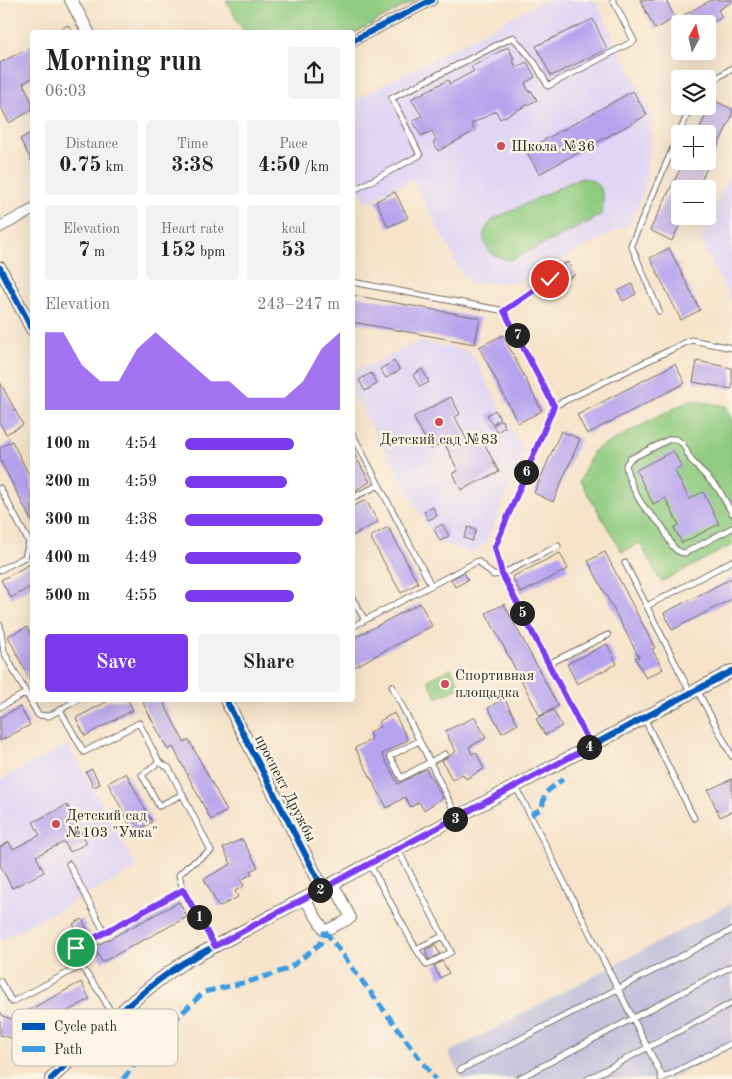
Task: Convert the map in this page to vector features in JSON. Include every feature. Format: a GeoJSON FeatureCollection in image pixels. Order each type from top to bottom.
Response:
{"type":"FeatureCollection","features":[{"type":"Feature","properties":{"kind":"street"},"geometry":{"type":"LineString","coordinates":[[71,0],[87,30]]}},
{"type":"Feature","properties":{"kind":"street"},"geometry":{"type":"LineString","coordinates":[[355,39],[432,0]]}},
{"type":"Feature","properties":{"kind":"street"},"geometry":{"type":"LineString","coordinates":[[0,227],[30,211]]}},
{"type":"Feature","properties":{"kind":"street"},"geometry":{"type":"LineString","coordinates":[[0,268],[30,324]]}},
{"type":"Feature","properties":{"kind":"street"},"geometry":{"type":"LineString","coordinates":[[125,1009],[160,979],[215,946],[732,671]]}},
{"type":"Feature","properties":{"kind":"street","name":"проспект Дружбы"},"geometry":{"type":"LineString","coordinates":[[227,702],[328,886]]}},
{"type":"Feature","properties":{"kind":"street"},"geometry":{"type":"LineString","coordinates":[[304,898],[325,931],[351,918],[328,886]]}},
{"type":"Feature","properties":{"kind":"street"},"geometry":{"type":"LineString","coordinates":[[51,1079],[64,1066]]}},
{"type":"Feature","properties":{"kind":"lane"},"geometry":{"type":"LineString","coordinates":[[355,188],[420,156],[392,98],[513,38],[535,63],[548,86],[634,41],[614,0]]}},
{"type":"Feature","properties":{"kind":"lane"},"geometry":{"type":"LineString","coordinates":[[716,79],[732,68]]}},
{"type":"Feature","properties":{"kind":"lane"},"geometry":{"type":"LineString","coordinates":[[659,311],[631,245],[686,115]]}},
{"type":"Feature","properties":{"kind":"lane"},"geometry":{"type":"LineString","coordinates":[[355,283],[504,311],[550,279]]}},
{"type":"Feature","properties":{"kind":"lane"},"geometry":{"type":"LineString","coordinates":[[504,311],[554,406]]}},
{"type":"Feature","properties":{"kind":"lane"},"geometry":{"type":"LineString","coordinates":[[591,746],[502,574],[495,547],[554,406],[691,340],[732,348]]}},
{"type":"Feature","properties":{"kind":"lane"},"geometry":{"type":"LineString","coordinates":[[355,439],[431,585]]}},
{"type":"Feature","properties":{"kind":"lane"},"geometry":{"type":"LineString","coordinates":[[732,514],[719,490],[691,460],[682,444],[676,439],[670,439],[630,459],[626,465],[626,473],[643,506],[662,526],[674,549],[679,552],[685,553],[732,528]]}},
{"type":"Feature","properties":{"kind":"lane"},"geometry":{"type":"LineString","coordinates":[[355,496],[379,484]]}},
{"type":"Feature","properties":{"kind":"lane"},"geometry":{"type":"LineString","coordinates":[[0,488],[29,542],[25,557],[0,570]]}},
{"type":"Feature","properties":{"kind":"lane"},"geometry":{"type":"LineString","coordinates":[[355,625],[478,560],[493,575],[502,574],[558,546]]}},
{"type":"Feature","properties":{"kind":"lane"},"geometry":{"type":"LineString","coordinates":[[647,606],[732,561]]}},
{"type":"Feature","properties":{"kind":"lane"},"geometry":{"type":"LineString","coordinates":[[625,563],[694,691],[732,756]]}},
{"type":"Feature","properties":{"kind":"lane"},"geometry":{"type":"LineString","coordinates":[[355,603],[365,620]]}},
{"type":"Feature","properties":{"kind":"lane"},"geometry":{"type":"LineString","coordinates":[[0,625],[2,653],[30,700]]}},
{"type":"Feature","properties":{"kind":"lane"},"geometry":{"type":"LineString","coordinates":[[548,664],[608,635]]}},
{"type":"Feature","properties":{"kind":"lane"},"geometry":{"type":"LineString","coordinates":[[392,686],[457,818]]}},
{"type":"Feature","properties":{"kind":"lane"},"geometry":{"type":"LineString","coordinates":[[0,707],[26,693]]}},
{"type":"Feature","properties":{"kind":"lane"},"geometry":{"type":"LineString","coordinates":[[31,702],[38,715],[49,716],[74,702]]}},
{"type":"Feature","properties":{"kind":"lane"},"geometry":{"type":"LineString","coordinates":[[60,710],[84,752],[139,723],[159,762],[169,768],[211,852],[188,866],[180,875],[183,890],[215,946]]}},
{"type":"Feature","properties":{"kind":"lane"},"geometry":{"type":"LineString","coordinates":[[644,718],[694,818]]}},
{"type":"Feature","properties":{"kind":"lane"},"geometry":{"type":"LineString","coordinates":[[419,741],[390,756],[401,778],[445,754]]}},
{"type":"Feature","properties":{"kind":"lane"},"geometry":{"type":"LineString","coordinates":[[159,762],[142,775],[159,806],[183,794]]}},
{"type":"Feature","properties":{"kind":"lane"},"geometry":{"type":"LineString","coordinates":[[516,787],[662,1078],[732,1043]]}},
{"type":"Feature","properties":{"kind":"lane"},"geometry":{"type":"LineString","coordinates":[[370,865],[416,949],[427,965],[451,952],[398,850]]}},
{"type":"Feature","properties":{"kind":"lane"},"geometry":{"type":"LineString","coordinates":[[69,864],[105,933]]}},
{"type":"Feature","properties":{"kind":"lane"},"geometry":{"type":"LineString","coordinates":[[109,1009],[81,966],[76,948],[183,890]]}},
{"type":"Feature","properties":{"kind":"lane"},"geometry":{"type":"LineString","coordinates":[[460,1070],[732,930]]}},
{"type":"Feature","properties":{"kind":"lane"},"geometry":{"type":"LineString","coordinates":[[416,949],[443,936]]}},
{"type":"Feature","properties":{"kind":"lane"},"geometry":{"type":"LineString","coordinates":[[0,981],[12,1002],[81,966]]}},
{"type":"Feature","properties":{"kind":"lane"},"geometry":{"type":"LineString","coordinates":[[518,1079],[732,966]]}},
{"type":"Feature","properties":{"kind":"lane"},"geometry":{"type":"LineString","coordinates":[[588,1079],[732,1003]]}},
{"type":"Feature","properties":{"kind":"shaded area","name":"Школа №36"},"geometry":{"type":"Polygon","coordinates":[[[545,0],[595,0],[653,116],[645,188],[631,223],[516,283],[467,283],[412,179],[366,203],[355,180],[355,100],[545,0]]]}},
{"type":"Feature","properties":{"kind":"shaded area"},"geometry":{"type":"Polygon","coordinates":[[[732,175],[732,303],[700,239],[706,225],[716,225],[716,203],[727,178],[732,175]]]}},
{"type":"Feature","properties":{"kind":"shaded area","name":"Детский сад №83"},"geometry":{"type":"Polygon","coordinates":[[[420,341],[471,352],[524,452],[486,542],[473,553],[436,541],[355,397],[355,372],[420,341]]]}},
{"type":"Feature","properties":{"kind":"shaded area","name":"Детский сад №103 \"Умка\""},"geometry":{"type":"Polygon","coordinates":[[[68,744],[137,868],[0,941],[0,780],[68,744]]]}},
{"type":"Feature","properties":{"kind":"shaded area"},"geometry":{"type":"Polygon","coordinates":[[[732,903],[732,1047],[669,1079],[463,1079],[448,1053],[732,903]]]}},
{"type":"Feature","properties":{"kind":"green space"},"geometry":{"type":"Polygon","coordinates":[[[226,0],[416,0],[355,33],[355,30],[243,30],[226,0]]]}},
{"type":"Feature","properties":{"kind":"green space"},"geometry":{"type":"Polygon","coordinates":[[[583,178],[595,182],[602,190],[602,214],[515,258],[508,260],[491,254],[484,240],[489,223],[575,180],[583,178]]]}},
{"type":"Feature","properties":{"kind":"green space"},"geometry":{"type":"Polygon","coordinates":[[[690,400],[726,406],[732,418],[732,545],[661,582],[640,543],[622,552],[580,481],[593,451],[690,400]]]}},
{"type":"Feature","properties":{"kind":"green space","name":"Спортивная площадка"},"geometry":{"type":"Polygon","coordinates":[[[451,668],[461,687],[437,698],[428,680],[451,668]]]}},
{"type":"Feature","properties":{"kind":"building"},"geometry":{"type":"Polygon","coordinates":[[[640,0],[666,0],[674,15],[671,15],[671,20],[655,29],[640,0]]]}},
{"type":"Feature","properties":{"kind":"building"},"geometry":{"type":"Polygon","coordinates":[[[711,0],[732,0],[732,2],[718,10],[722,17],[716,20],[716,15],[684,15],[711,0]]]}},
{"type":"Feature","properties":{"kind":"building"},"geometry":{"type":"Polygon","coordinates":[[[593,19],[607,49],[551,76],[536,46],[593,19]]]}},
{"type":"Feature","properties":{"kind":"building"},"geometry":{"type":"Polygon","coordinates":[[[68,25],[72,30],[59,30],[68,25]]]}},
{"type":"Feature","properties":{"kind":"building"},"geometry":{"type":"Polygon","coordinates":[[[30,47],[30,79],[23,83],[30,98],[30,111],[9,123],[0,105],[0,63],[30,47]]]}},
{"type":"Feature","properties":{"kind":"building"},"geometry":{"type":"Polygon","coordinates":[[[508,47],[516,67],[527,62],[535,77],[525,83],[529,92],[531,90],[537,100],[500,119],[496,111],[471,124],[475,131],[438,151],[433,142],[436,140],[432,131],[421,136],[413,121],[422,116],[411,99],[448,80],[450,84],[474,71],[471,67],[508,47]]]}},
{"type":"Feature","properties":{"kind":"building"},"geometry":{"type":"Polygon","coordinates":[[[633,91],[647,115],[539,174],[526,150],[633,91]]]}},
{"type":"Feature","properties":{"kind":"building"},"geometry":{"type":"Polygon","coordinates":[[[716,101],[732,109],[732,116],[716,149],[716,125],[701,125],[706,115],[716,115],[716,101]]]}},
{"type":"Feature","properties":{"kind":"building"},"geometry":{"type":"Polygon","coordinates":[[[30,133],[30,158],[20,139],[30,133]]]}},
{"type":"Feature","properties":{"kind":"building"},"geometry":{"type":"Polygon","coordinates":[[[680,170],[706,170],[701,180],[675,180],[680,170]]]}},
{"type":"Feature","properties":{"kind":"building"},"geometry":{"type":"Polygon","coordinates":[[[671,187],[671,225],[680,225],[672,241],[650,230],[671,187]]]}},
{"type":"Feature","properties":{"kind":"building"},"geometry":{"type":"Polygon","coordinates":[[[395,192],[408,218],[388,227],[376,201],[395,192]]]}},
{"type":"Feature","properties":{"kind":"building"},"geometry":{"type":"Polygon","coordinates":[[[669,248],[700,310],[681,320],[650,258],[669,248]]]}},
{"type":"Feature","properties":{"kind":"building"},"geometry":{"type":"Polygon","coordinates":[[[568,262],[575,275],[556,284],[549,271],[568,262]]]}},
{"type":"Feature","properties":{"kind":"building"},"geometry":{"type":"Polygon","coordinates":[[[632,284],[636,294],[623,301],[618,291],[632,284]]]}},
{"type":"Feature","properties":{"kind":"building"},"geometry":{"type":"Polygon","coordinates":[[[355,296],[480,318],[475,344],[355,323],[355,296]]]}},
{"type":"Feature","properties":{"kind":"building"},"geometry":{"type":"Polygon","coordinates":[[[503,335],[542,411],[518,423],[479,347],[503,335]]]}},
{"type":"Feature","properties":{"kind":"building"},"geometry":{"type":"Polygon","coordinates":[[[394,361],[400,370],[386,378],[380,369],[394,361]]]}},
{"type":"Feature","properties":{"kind":"building"},"geometry":{"type":"Polygon","coordinates":[[[697,361],[732,368],[732,389],[693,382],[697,361]]]}},
{"type":"Feature","properties":{"kind":"building"},"geometry":{"type":"Polygon","coordinates":[[[675,364],[685,383],[587,434],[577,415],[675,364]]]}},
{"type":"Feature","properties":{"kind":"building"},"geometry":{"type":"Polygon","coordinates":[[[422,369],[429,382],[420,387],[413,375],[422,369]]]}},
{"type":"Feature","properties":{"kind":"building"},"geometry":{"type":"Polygon","coordinates":[[[371,373],[377,384],[365,391],[359,380],[371,373]]]}},
{"type":"Feature","properties":{"kind":"building"},"geometry":{"type":"Polygon","coordinates":[[[0,382],[23,425],[6,434],[0,424],[0,382]]]}},
{"type":"Feature","properties":{"kind":"building"},"geometry":{"type":"Polygon","coordinates":[[[451,397],[460,414],[455,417],[469,444],[482,439],[499,472],[461,490],[453,473],[458,471],[444,442],[431,449],[413,417],[451,397]]]}},
{"type":"Feature","properties":{"kind":"building"},"geometry":{"type":"Polygon","coordinates":[[[495,410],[500,419],[492,424],[487,415],[495,410]]]}},
{"type":"Feature","properties":{"kind":"building"},"geometry":{"type":"Polygon","coordinates":[[[502,420],[505,427],[497,432],[493,425],[502,420]]]}},
{"type":"Feature","properties":{"kind":"building"},"geometry":{"type":"Polygon","coordinates":[[[561,431],[580,439],[553,502],[534,493],[561,431]]]}},
{"type":"Feature","properties":{"kind":"building"},"geometry":{"type":"Polygon","coordinates":[[[12,441],[30,477],[30,518],[0,460],[0,448],[12,441]]]}},
{"type":"Feature","properties":{"kind":"building"},"geometry":{"type":"Polygon","coordinates":[[[673,451],[682,467],[675,471],[689,499],[703,492],[719,524],[682,543],[674,528],[679,525],[665,498],[653,504],[636,470],[673,451]]]}},
{"type":"Feature","properties":{"kind":"building"},"geometry":{"type":"Polygon","coordinates":[[[355,455],[370,482],[355,490],[355,455]]]}},
{"type":"Feature","properties":{"kind":"building"},"geometry":{"type":"Polygon","coordinates":[[[366,500],[378,522],[355,534],[355,506],[366,500]]]}},
{"type":"Feature","properties":{"kind":"building"},"geometry":{"type":"Polygon","coordinates":[[[433,507],[437,516],[428,520],[424,512],[433,507]]]}},
{"type":"Feature","properties":{"kind":"building"},"geometry":{"type":"Polygon","coordinates":[[[442,524],[449,536],[440,541],[434,529],[442,524]]]}},
{"type":"Feature","properties":{"kind":"building"},"geometry":{"type":"Polygon","coordinates":[[[388,527],[418,583],[401,593],[370,537],[388,527]]]}},
{"type":"Feature","properties":{"kind":"building"},"geometry":{"type":"Polygon","coordinates":[[[468,527],[476,530],[472,541],[464,538],[468,527]]]}},
{"type":"Feature","properties":{"kind":"building"},"geometry":{"type":"Polygon","coordinates":[[[605,552],[655,648],[652,649],[663,669],[646,678],[635,658],[639,657],[588,561],[605,552]]]}},
{"type":"Feature","properties":{"kind":"building"},"geometry":{"type":"Polygon","coordinates":[[[560,553],[568,569],[521,593],[512,577],[560,553]]]}},
{"type":"Feature","properties":{"kind":"building"},"geometry":{"type":"Polygon","coordinates":[[[30,564],[30,587],[11,598],[1,580],[30,564]]]}},
{"type":"Feature","properties":{"kind":"building"},"geometry":{"type":"Polygon","coordinates":[[[464,572],[468,580],[455,587],[451,579],[464,572]]]}},
{"type":"Feature","properties":{"kind":"building"},"geometry":{"type":"Polygon","coordinates":[[[732,578],[732,599],[672,630],[664,613],[732,578]]]}},
{"type":"Feature","properties":{"kind":"building"},"geometry":{"type":"Polygon","coordinates":[[[420,603],[432,626],[355,666],[355,637],[420,603]]]}},
{"type":"Feature","properties":{"kind":"building"},"geometry":{"type":"Polygon","coordinates":[[[504,604],[558,706],[540,716],[486,613],[504,604]]]}},
{"type":"Feature","properties":{"kind":"building"},"geometry":{"type":"Polygon","coordinates":[[[27,627],[30,634],[30,681],[8,636],[27,627]]]}},
{"type":"Feature","properties":{"kind":"building"},"geometry":{"type":"Polygon","coordinates":[[[607,644],[617,664],[577,684],[567,664],[607,644]]]}},
{"type":"Feature","properties":{"kind":"building"},"geometry":{"type":"Polygon","coordinates":[[[504,698],[518,724],[502,733],[488,708],[504,698]]]}},
{"type":"Feature","properties":{"kind":"building"},"geometry":{"type":"Polygon","coordinates":[[[106,702],[129,702],[133,710],[85,736],[76,718],[106,702]]]}},
{"type":"Feature","properties":{"kind":"building"},"geometry":{"type":"Polygon","coordinates":[[[163,702],[184,742],[189,740],[227,811],[211,820],[173,747],[168,750],[143,703],[163,702]]]}},
{"type":"Feature","properties":{"kind":"building"},"geometry":{"type":"Polygon","coordinates":[[[20,707],[30,725],[0,741],[0,717],[20,707]]]}},
{"type":"Feature","properties":{"kind":"building"},"geometry":{"type":"Polygon","coordinates":[[[553,710],[562,726],[545,735],[536,719],[553,710]]]}},
{"type":"Feature","properties":{"kind":"building"},"geometry":{"type":"Polygon","coordinates":[[[394,713],[408,740],[382,754],[398,784],[426,769],[443,798],[424,810],[419,802],[411,807],[405,797],[387,808],[355,748],[372,739],[369,733],[381,726],[378,722],[394,713]]]}},
{"type":"Feature","properties":{"kind":"building"},"geometry":{"type":"Polygon","coordinates":[[[475,717],[486,738],[469,747],[472,754],[476,752],[484,769],[466,779],[463,774],[452,780],[442,760],[456,752],[445,731],[475,717]]]}},
{"type":"Feature","properties":{"kind":"building"},"geometry":{"type":"Polygon","coordinates":[[[92,769],[100,784],[94,787],[86,772],[92,769]]]}},
{"type":"Feature","properties":{"kind":"building"},"geometry":{"type":"Polygon","coordinates":[[[126,773],[152,822],[134,832],[108,783],[126,773]]]}},
{"type":"Feature","properties":{"kind":"building"},"geometry":{"type":"Polygon","coordinates":[[[732,779],[732,811],[720,817],[708,790],[732,779]]]}},
{"type":"Feature","properties":{"kind":"building"},"geometry":{"type":"Polygon","coordinates":[[[67,805],[87,843],[70,852],[64,842],[36,856],[44,872],[12,888],[0,865],[0,847],[9,842],[13,849],[40,835],[33,822],[67,805]]]}},
{"type":"Feature","properties":{"kind":"building"},"geometry":{"type":"Polygon","coordinates":[[[242,839],[258,867],[250,871],[252,874],[241,880],[244,886],[235,891],[238,897],[219,907],[204,879],[231,864],[223,848],[242,839]]]}},
{"type":"Feature","properties":{"kind":"building"},"geometry":{"type":"Polygon","coordinates":[[[179,902],[187,917],[102,962],[94,947],[179,902]]]}},
{"type":"Feature","properties":{"kind":"building"},"geometry":{"type":"Polygon","coordinates":[[[82,919],[89,933],[80,938],[73,924],[82,919]]]}},
{"type":"Feature","properties":{"kind":"building"},"geometry":{"type":"Polygon","coordinates":[[[435,945],[440,954],[429,960],[425,950],[435,945]]]}},
{"type":"Feature","properties":{"kind":"building"},"geometry":{"type":"Polygon","coordinates":[[[442,961],[449,973],[440,978],[434,966],[442,961]]]}},
{"type":"Feature","properties":{"kind":"building"},"geometry":{"type":"Polygon","coordinates":[[[81,982],[90,999],[72,1009],[31,1009],[81,982]]]}},
{"type":"Feature","properties":{"kind":"building"},"geometry":{"type":"Polygon","coordinates":[[[0,1011],[3,1016],[12,1019],[12,1038],[0,1035],[0,1011]]]}},
{"type":"Feature","properties":{"kind":"marked path"},"geometry":{"type":"LineString","coordinates":[[531,815],[542,808],[545,793],[563,779]]}},
{"type":"Feature","properties":{"kind":"marked path"},"geometry":{"type":"LineString","coordinates":[[325,931],[435,1079]]}},
{"type":"Feature","properties":{"kind":"marked path"},"geometry":{"type":"LineString","coordinates":[[178,1017],[204,992],[251,981],[288,969],[320,944],[325,931]]}},
{"type":"Feature","properties":{"kind":"marked path"},"geometry":{"type":"LineString","coordinates":[[123,1079],[134,1066]]}},
{"type":"Feature","properties":{"kind":"cycle path"},"geometry":{"type":"LineString","coordinates":[[355,39],[432,0]]}},
{"type":"Feature","properties":{"kind":"cycle path"},"geometry":{"type":"LineString","coordinates":[[0,268],[30,325]]}},
{"type":"Feature","properties":{"kind":"cycle path"},"geometry":{"type":"LineString","coordinates":[[124,1009],[183,963],[732,671]]}},
{"type":"Feature","properties":{"kind":"cycle path"},"geometry":{"type":"LineString","coordinates":[[227,702],[323,889]]}},
{"type":"Feature","properties":{"kind":"cycle path"},"geometry":{"type":"LineString","coordinates":[[51,1079],[64,1066]]}},
{"type":"Feature","properties":{"kind":"place","name":"Школа №36"},"geometry":{"type":"Point","coordinates":[501,146]}},
{"type":"Feature","properties":{"kind":"place","name":"Детский сад №83"},"geometry":{"type":"Point","coordinates":[439,422]}},
{"type":"Feature","properties":{"kind":"place","name":"Спортивная площадка"},"geometry":{"type":"Point","coordinates":[445,684]}},
{"type":"Feature","properties":{"kind":"place","name":"Детский сад №103 \"Умка\""},"geometry":{"type":"Point","coordinates":[56,824]}},
{"type":"Feature","properties":{"kind":"route"},"geometry":{"type":"LineString","coordinates":[[76,948],[183,890],[215,946],[591,746],[502,574],[495,547],[554,406],[504,311],[550,279]]}}]}
